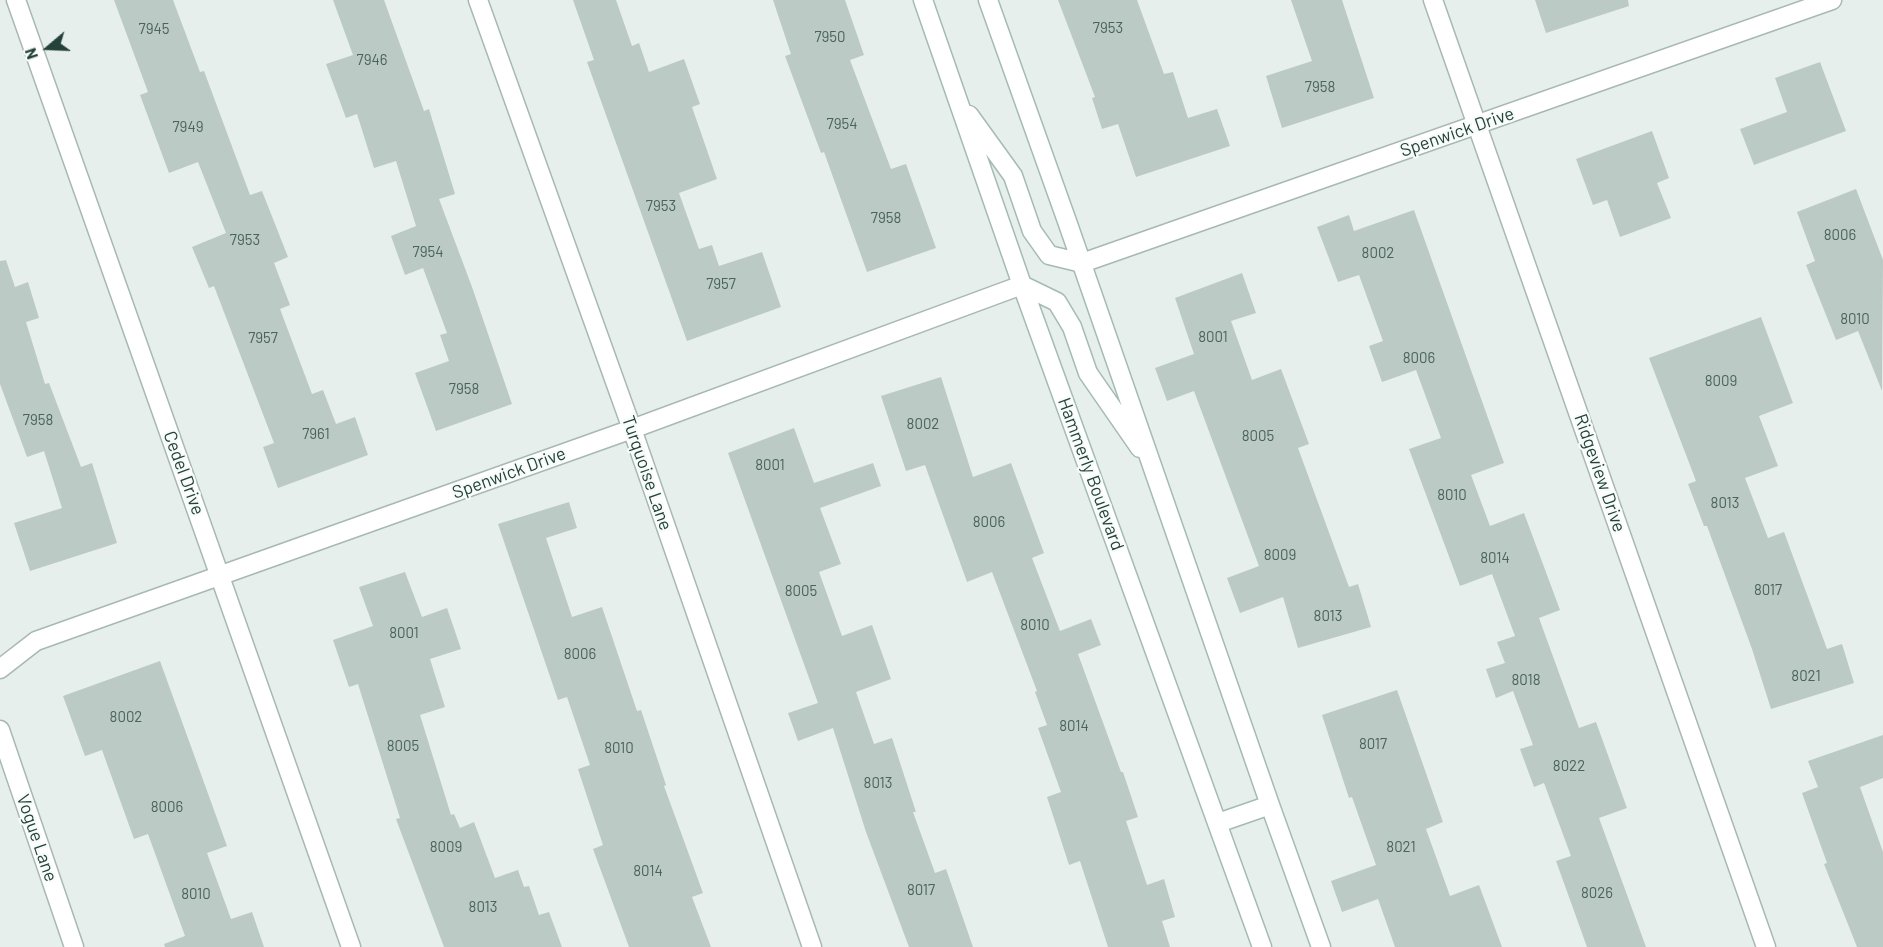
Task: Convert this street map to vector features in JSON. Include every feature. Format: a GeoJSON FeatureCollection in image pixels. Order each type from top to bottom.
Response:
{"type":"FeatureCollection","features":[{"type":"Feature","properties":{"kind":"street","name":"Cedel Drive"},"geometry":{"type":"LineString","coordinates":[[16,0],[351,947]]}},
{"type":"Feature","properties":{"kind":"street","name":"Turquoise Lane"},"geometry":{"type":"LineString","coordinates":[[478,0],[632,429],[812,947]]}},
{"type":"Feature","properties":{"kind":"street","name":"Hammerly Boulevard"},"geometry":{"type":"LineString","coordinates":[[923,0],[1022,285],[1262,947]]}},
{"type":"Feature","properties":{"kind":"street"},"geometry":{"type":"LineString","coordinates":[[988,0],[1321,947]]}},
{"type":"Feature","properties":{"kind":"street","name":"Ridgeview Drive"},"geometry":{"type":"LineString","coordinates":[[1433,0],[1766,947]]}},
{"type":"Feature","properties":{"kind":"street","name":"Spenwick Drive"},"geometry":{"type":"LineString","coordinates":[[1082,263],[1832,0]]}},
{"type":"Feature","properties":{"kind":"street"},"geometry":{"type":"LineString","coordinates":[[957,99],[1013,176],[1032,231],[1049,255],[1082,263]]}},
{"type":"Feature","properties":{"kind":"street","name":"Spenwick Drive"},"geometry":{"type":"LineString","coordinates":[[0,669],[36,640],[221,577],[1022,285]]}},
{"type":"Feature","properties":{"kind":"street"},"geometry":{"type":"LineString","coordinates":[[1022,285],[1057,302],[1072,327],[1088,373],[1152,466]]}},
{"type":"Feature","properties":{"kind":"street","name":"Vogue Lane"},"geometry":{"type":"LineString","coordinates":[[0,730],[74,947]]}},
{"type":"Feature","properties":{"kind":"street"},"geometry":{"type":"LineString","coordinates":[[1218,823],[1270,805]]}},
{"type":"Feature","properties":{"kind":"building"},"geometry":{"type":"Polygon","coordinates":[[[114,0],[173,0],[200,72],[204,71],[250,195],[262,191],[288,257],[274,263],[290,305],[280,309],[312,394],[323,390],[336,424],[355,417],[368,455],[278,488],[263,447],[274,443],[214,286],[209,288],[192,247],[226,233],[198,162],[169,173],[140,95],[148,92],[114,0]]]}},
{"type":"Feature","properties":{"kind":"building"},"geometry":{"type":"Polygon","coordinates":[[[333,0],[384,0],[424,111],[429,109],[455,194],[439,199],[512,404],[436,431],[415,373],[449,361],[440,335],[447,333],[423,268],[405,275],[391,236],[416,226],[396,161],[374,168],[357,114],[346,118],[326,64],[353,55],[333,0]]]}},
{"type":"Feature","properties":{"kind":"building"},"geometry":{"type":"Polygon","coordinates":[[[573,0],[616,0],[632,46],[639,43],[649,72],[684,59],[700,104],[692,107],[717,179],[679,193],[699,249],[712,245],[719,266],[762,252],[781,307],[687,341],[587,62],[594,60],[573,0]]]}},
{"type":"Feature","properties":{"kind":"building"},"geometry":{"type":"Polygon","coordinates":[[[773,0],[845,0],[864,55],[850,60],[891,169],[906,164],[936,248],[867,272],[824,152],[821,153],[785,56],[791,54],[773,0]]]}},
{"type":"Feature","properties":{"kind":"building"},"geometry":{"type":"Polygon","coordinates":[[[1058,0],[1137,0],[1164,74],[1173,72],[1188,118],[1217,109],[1230,146],[1136,177],[1118,124],[1102,129],[1092,98],[1095,97],[1058,0]]]}},
{"type":"Feature","properties":{"kind":"building"},"geometry":{"type":"Polygon","coordinates":[[[1291,0],[1342,0],[1374,98],[1282,128],[1266,76],[1312,61],[1291,0]]]}},
{"type":"Feature","properties":{"kind":"building"},"geometry":{"type":"Polygon","coordinates":[[[1535,0],[1628,0],[1629,6],[1546,33],[1535,0]]]}},
{"type":"Feature","properties":{"kind":"building"},"geometry":{"type":"Polygon","coordinates":[[[1820,62],[1846,131],[1754,165],[1740,129],[1787,112],[1775,78],[1820,62]]]}},
{"type":"Feature","properties":{"kind":"building"},"geometry":{"type":"Polygon","coordinates":[[[1652,131],[1669,178],[1657,183],[1671,218],[1620,237],[1607,200],[1593,205],[1576,159],[1652,131]]]}},
{"type":"Feature","properties":{"kind":"building"},"geometry":{"type":"Polygon","coordinates":[[[1856,189],[1883,260],[1882,391],[1858,331],[1836,340],[1806,265],[1815,261],[1797,212],[1856,189]]]}},
{"type":"Feature","properties":{"kind":"building"},"geometry":{"type":"Polygon","coordinates":[[[1414,210],[1504,463],[1471,475],[1490,526],[1524,513],[1560,610],[1539,618],[1579,728],[1596,722],[1627,808],[1599,818],[1646,947],[1587,947],[1556,861],[1571,856],[1544,783],[1534,787],[1520,749],[1533,745],[1513,691],[1496,698],[1486,669],[1505,663],[1497,642],[1515,636],[1492,574],[1460,586],[1409,449],[1441,438],[1416,370],[1382,382],[1369,346],[1383,341],[1359,275],[1338,282],[1317,227],[1349,215],[1354,231],[1414,210]]]}},
{"type":"Feature","properties":{"kind":"building"},"geometry":{"type":"Polygon","coordinates":[[[6,260],[15,287],[28,282],[39,318],[26,322],[45,384],[49,383],[81,467],[92,463],[117,543],[30,571],[14,523],[62,508],[44,451],[27,457],[0,384],[0,261],[6,260]]]}},
{"type":"Feature","properties":{"kind":"building"},"geometry":{"type":"Polygon","coordinates":[[[1242,273],[1256,313],[1231,321],[1252,380],[1281,369],[1309,444],[1298,448],[1349,587],[1358,584],[1371,627],[1298,648],[1283,597],[1240,613],[1227,578],[1259,566],[1194,391],[1167,401],[1155,368],[1194,354],[1175,298],[1242,273]]]}},
{"type":"Feature","properties":{"kind":"building"},"geometry":{"type":"Polygon","coordinates":[[[1761,317],[1793,403],[1759,416],[1778,466],[1745,478],[1768,538],[1784,532],[1827,649],[1842,644],[1854,683],[1771,709],[1752,649],[1707,526],[1704,526],[1688,484],[1696,481],[1649,358],[1761,317]]]}},
{"type":"Feature","properties":{"kind":"building"},"geometry":{"type":"Polygon","coordinates":[[[941,377],[973,477],[1011,463],[1044,553],[1032,558],[1060,631],[1091,619],[1101,645],[1078,654],[1138,817],[1126,821],[1147,885],[1164,879],[1175,917],[1162,921],[1170,947],[1108,947],[1080,861],[1069,865],[1047,797],[1061,792],[1038,728],[1047,725],[1035,692],[1037,691],[992,572],[967,582],[925,465],[906,471],[881,396],[941,377]]]}},
{"type":"Feature","properties":{"kind":"building"},"geometry":{"type":"Polygon","coordinates":[[[794,428],[814,483],[873,463],[881,486],[820,508],[841,564],[819,572],[842,636],[872,625],[891,679],[856,692],[874,744],[892,738],[916,812],[913,812],[935,873],[946,869],[973,947],[909,947],[866,832],[833,728],[798,741],[788,713],[818,703],[728,453],[794,428]]]}},
{"type":"Feature","properties":{"kind":"building"},"geometry":{"type":"Polygon","coordinates":[[[569,502],[577,528],[546,538],[572,617],[602,607],[637,711],[641,710],[666,785],[664,786],[703,893],[692,897],[711,947],[629,947],[593,849],[603,845],[578,769],[590,765],[567,697],[558,700],[498,524],[569,502]]]}},
{"type":"Feature","properties":{"kind":"building"},"geometry":{"type":"Polygon","coordinates":[[[405,572],[422,617],[447,608],[461,649],[430,659],[445,707],[420,715],[451,815],[454,814],[460,828],[474,822],[495,878],[518,870],[524,887],[529,886],[539,915],[549,912],[562,947],[444,947],[396,819],[400,818],[358,684],[349,687],[333,640],[373,626],[359,587],[405,572]]]}},
{"type":"Feature","properties":{"kind":"building"},"geometry":{"type":"Polygon","coordinates":[[[160,661],[227,846],[207,853],[231,919],[252,912],[264,947],[165,947],[164,944],[185,936],[148,834],[134,839],[102,750],[85,756],[63,696],[160,661]]]}},
{"type":"Feature","properties":{"kind":"building"},"geometry":{"type":"Polygon","coordinates":[[[1397,690],[1443,822],[1426,829],[1450,896],[1479,885],[1502,947],[1395,947],[1378,899],[1342,912],[1331,881],[1376,865],[1352,797],[1349,798],[1322,715],[1397,690]]]}},
{"type":"Feature","properties":{"kind":"building"},"geometry":{"type":"Polygon","coordinates":[[[1883,735],[1883,778],[1860,787],[1883,852],[1883,947],[1857,947],[1824,864],[1827,863],[1802,793],[1818,787],[1808,761],[1883,735]]]}}]}
